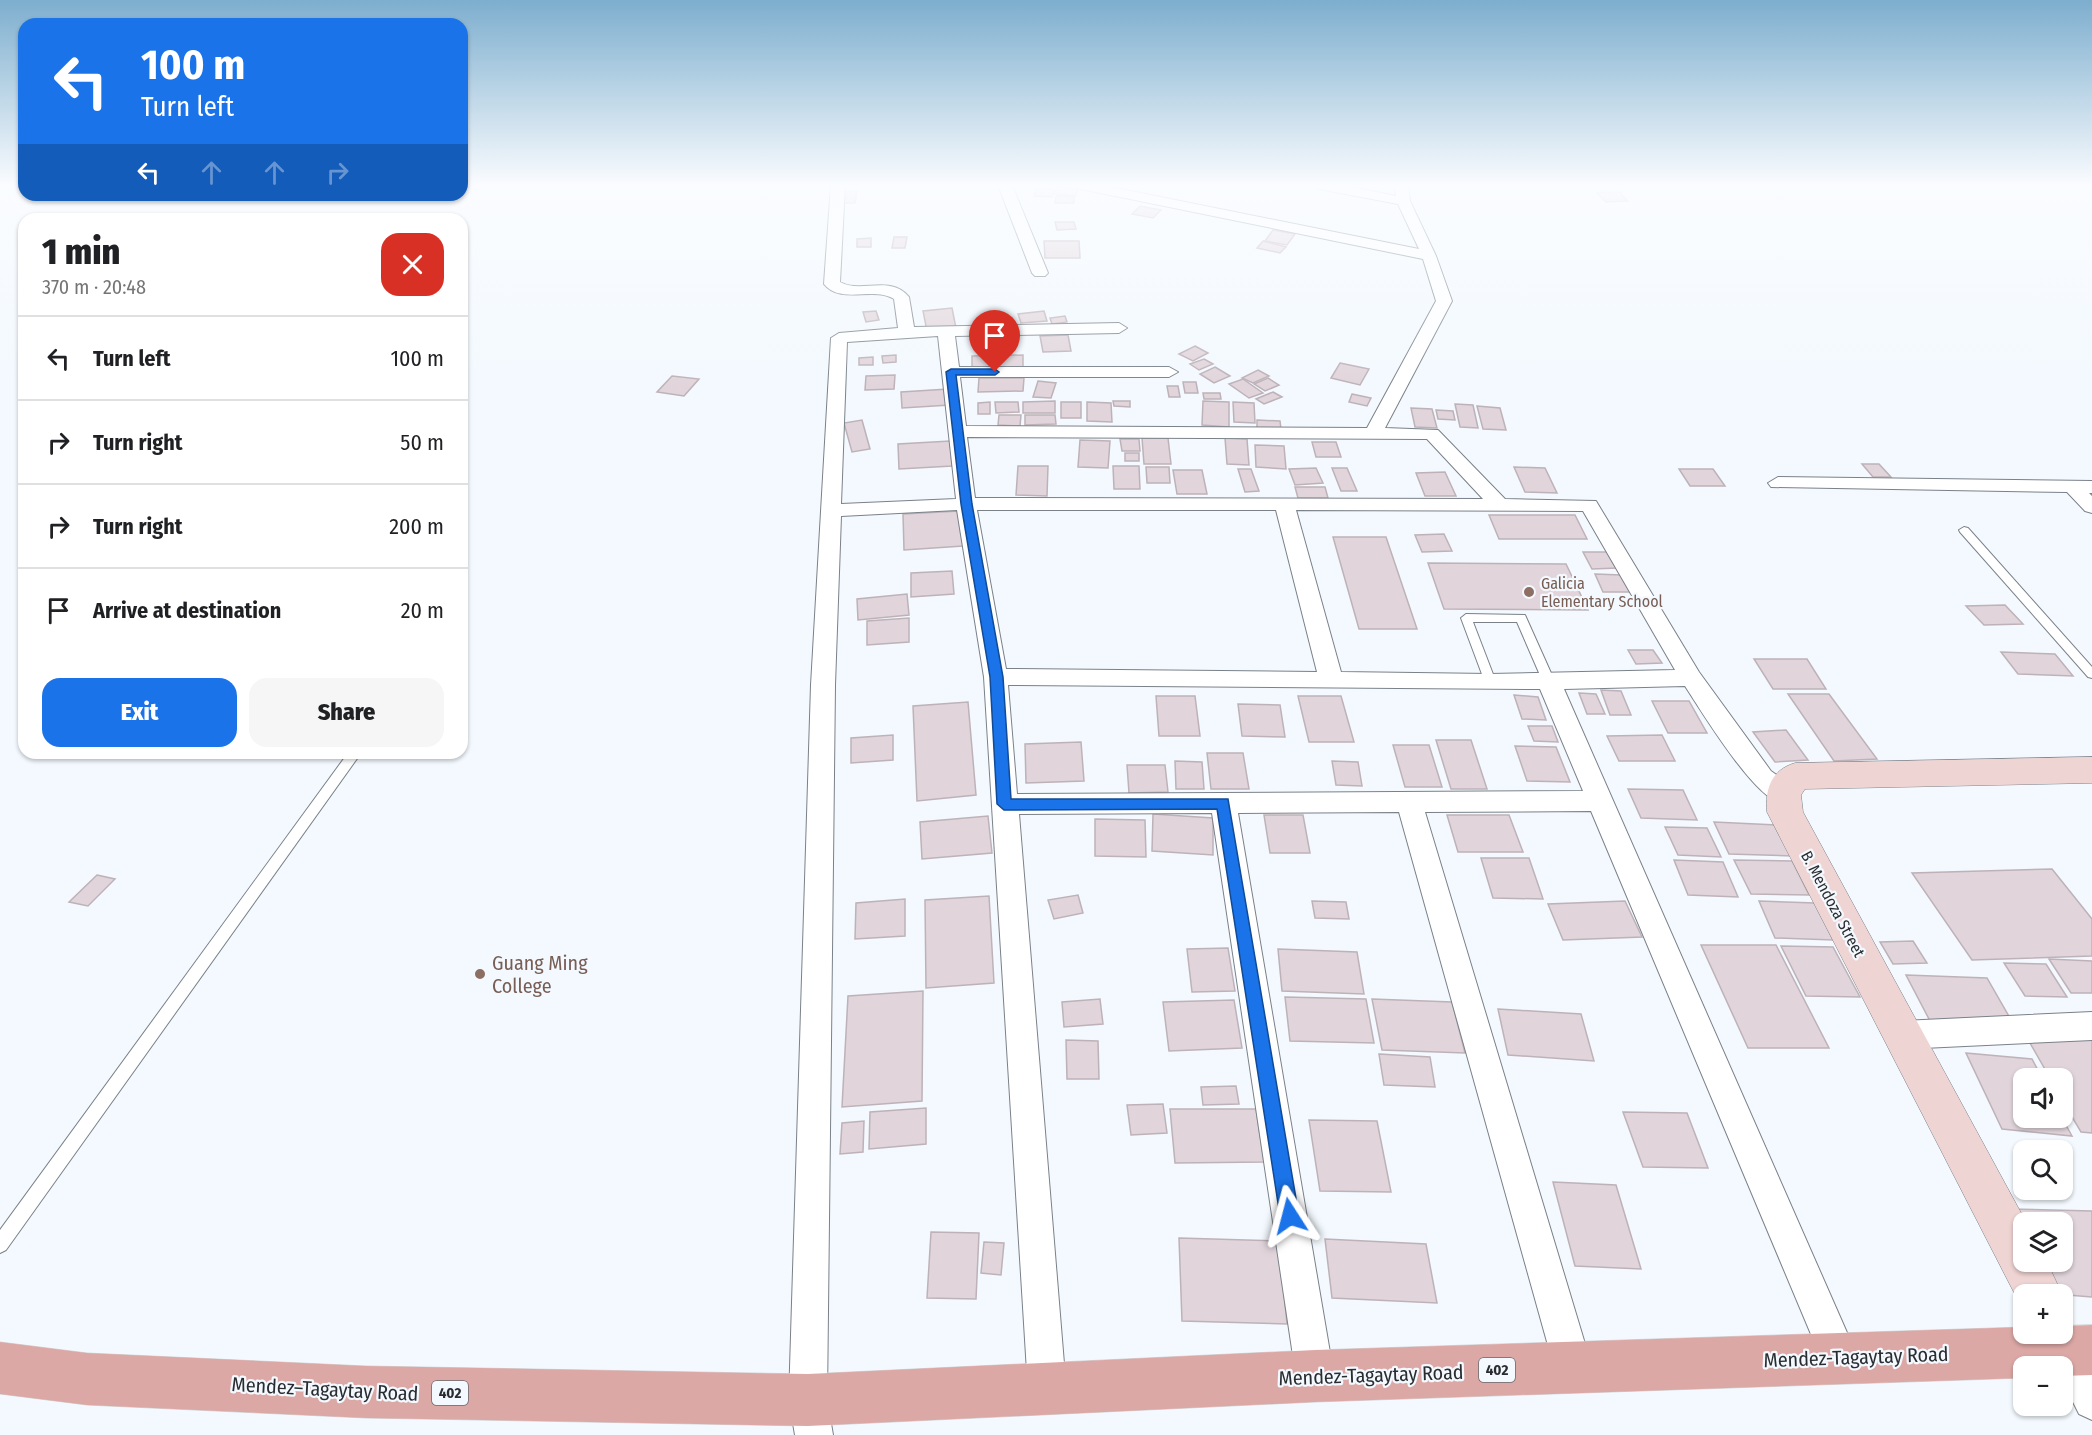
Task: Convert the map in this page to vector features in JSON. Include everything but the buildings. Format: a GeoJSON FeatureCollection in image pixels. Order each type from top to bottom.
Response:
{"type":"FeatureCollection","features":[{"type":"Feature","properties":{"kind":"main road","name":"Mendez-Tagaytay Road"},"geometry":{"type":"LineString","coordinates":[[902,1396],[1315,1376],[1839,1358],[2073,1345]]}},
{"type":"Feature","properties":{"kind":"main road","name":"Mendez–Tagaytay Road"},"geometry":{"type":"LineString","coordinates":[[0,1368],[87,1379],[366,1392],[811,1418],[902,1396]]}},
{"type":"Feature","properties":{"kind":"street"},"geometry":{"type":"LineString","coordinates":[[834,252],[832,284],[840,289],[876,288],[897,293],[901,297],[907,332]]}},
{"type":"Feature","properties":{"kind":"street"},"geometry":{"type":"LineString","coordinates":[[1032,252],[1040,273]]}},
{"type":"Feature","properties":{"kind":"street"},"geometry":{"type":"LineString","coordinates":[[1409,252],[1429,256]]}},
{"type":"Feature","properties":{"kind":"street"},"geometry":{"type":"LineString","coordinates":[[1373,433],[1444,301],[1427,252]]}},
{"type":"Feature","properties":{"kind":"street"},"geometry":{"type":"LineString","coordinates":[[811,1418],[823,685],[838,338],[907,332],[1119,328]]}},
{"type":"Feature","properties":{"kind":"street"},"geometry":{"type":"LineString","coordinates":[[946,333],[966,504],[996,677],[1047,1388]]}},
{"type":"Feature","properties":{"kind":"street"},"geometry":{"type":"LineString","coordinates":[[951,372],[1169,372]]}},
{"type":"Feature","properties":{"kind":"street"},"geometry":{"type":"LineString","coordinates":[[958,432],[1432,434],[1500,505]]}},
{"type":"Feature","properties":{"kind":"street"},"geometry":{"type":"LineString","coordinates":[[1779,483],[2082,487],[2092,507]]}},
{"type":"Feature","properties":{"kind":"street"},"geometry":{"type":"LineString","coordinates":[[831,510],[966,504],[1589,505],[1691,678],[1762,778],[1783,793],[1795,776],[2092,770]]}},
{"type":"Feature","properties":{"kind":"street"},"geometry":{"type":"LineString","coordinates":[[1284,504],[1331,680]]}},
{"type":"Feature","properties":{"kind":"street"},"geometry":{"type":"LineString","coordinates":[[996,677],[1490,682],[1691,678]]}},
{"type":"Feature","properties":{"kind":"street"},"geometry":{"type":"LineString","coordinates":[[1549,682],[1839,1358]]}},
{"type":"Feature","properties":{"kind":"street","name":"B. Mendoza Street"},"geometry":{"type":"LineString","coordinates":[[1783,793],[1785,812],[2033,1284]]}},
{"type":"Feature","properties":{"kind":"street"},"geometry":{"type":"LineString","coordinates":[[1004,804],[1600,801]]}},
{"type":"Feature","properties":{"kind":"street"},"geometry":{"type":"LineString","coordinates":[[1223,803],[1315,1376]]}},
{"type":"Feature","properties":{"kind":"street"},"geometry":{"type":"LineString","coordinates":[[1409,803],[1573,1367]]}},
{"type":"Feature","properties":{"kind":"street"},"geometry":{"type":"LineString","coordinates":[[1902,1035],[2092,1026]]}},
{"type":"Feature","properties":{"kind":"street"},"geometry":{"type":"LineString","coordinates":[[2073,1345],[2092,1401]]}},
{"type":"Feature","properties":{"kind":"lane"},"geometry":{"type":"LineString","coordinates":[[1964,530],[2092,674]]}},
{"type":"Feature","properties":{"kind":"lane"},"geometry":{"type":"LineString","coordinates":[[1490,682],[1466,618],[1521,618],[1549,682]]}},
{"type":"Feature","properties":{"kind":"lane"},"geometry":{"type":"LineString","coordinates":[[0,1244],[351,759]]}},
{"type":"Feature","properties":{"kind":"place","name":"Galicia Elementary School"},"geometry":{"type":"Point","coordinates":[1529,592]}},
{"type":"Feature","properties":{"kind":"place","name":"Guang Ming College"},"geometry":{"type":"Point","coordinates":[480,974]}},
{"type":"Feature","properties":{"kind":"route"},"geometry":{"type":"LineString","coordinates":[[995,372],[951,372],[966,504],[996,677],[1004,804],[1223,803],[1290,1216]]}}]}
